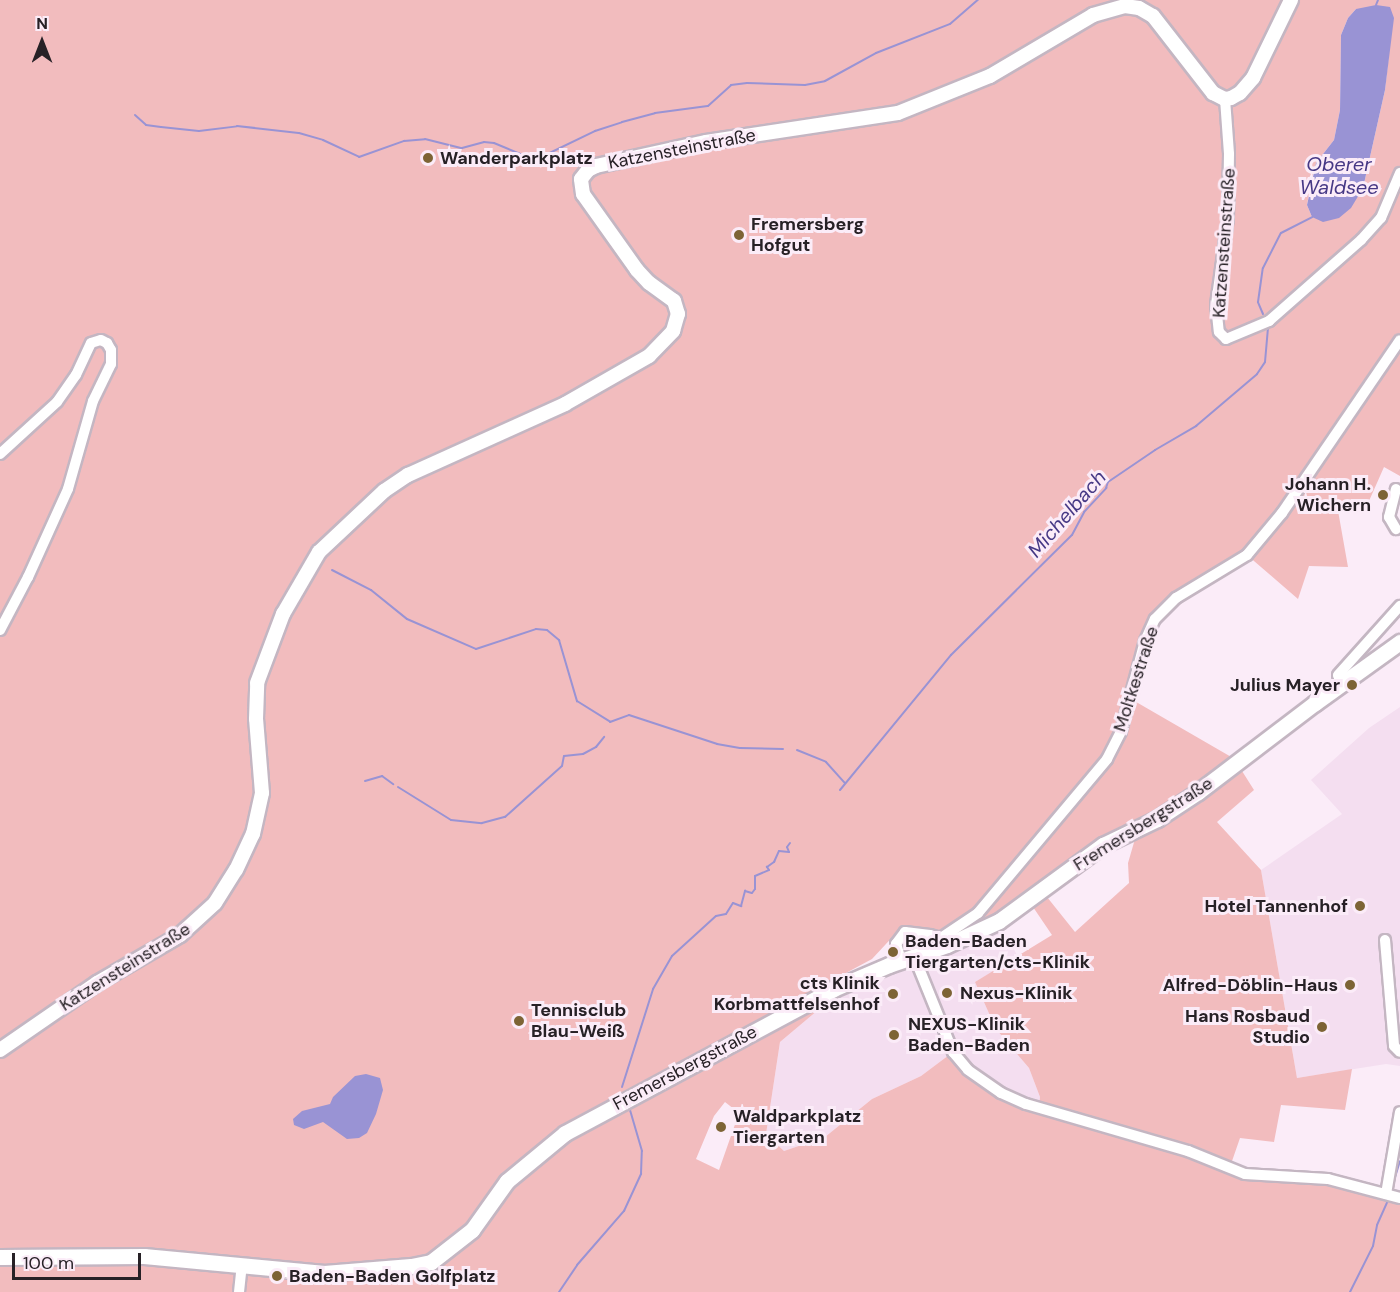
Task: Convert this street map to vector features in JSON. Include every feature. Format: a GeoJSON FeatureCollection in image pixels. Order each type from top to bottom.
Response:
{"type":"FeatureCollection","features":[{"type":"Feature","properties":{"kind":"main road","name":"Fremersbergstraße"},"geometry":{"type":"LineString","coordinates":[[0,1257],[144,1256],[324,1273],[411,1266],[431,1262],[472,1230],[507,1181],[565,1133],[833,989],[999,921],[1103,846],[1174,809],[1400,642]]}},
{"type":"Feature","properties":{"kind":"street"},"geometry":{"type":"LineString","coordinates":[[1225,99],[1240,93],[1253,78],[1291,0]]}},
{"type":"Feature","properties":{"kind":"street","name":"Katzensteinstraße"},"geometry":{"type":"LineString","coordinates":[[0,1050],[97,983],[180,935],[215,903],[236,870],[253,834],[262,793],[256,719],[257,682],[283,614],[319,552],[384,491],[408,475],[565,404],[649,356],[673,331],[678,314],[674,301],[649,283],[637,270],[583,194],[582,179],[588,170],[596,166],[729,138],[898,114],[990,76],[1093,15],[1125,6],[1139,8],[1153,16],[1206,85],[1225,99],[1229,154],[1228,218],[1216,305],[1219,332],[1223,338],[1234,337],[1269,321],[1361,240],[1381,218],[1400,173]]}},
{"type":"Feature","properties":{"kind":"street"},"geometry":{"type":"LineString","coordinates":[[0,454],[57,402],[75,375],[91,343],[101,340],[106,343],[111,350],[111,364],[93,401],[68,489],[28,577],[0,630]]}},
{"type":"Feature","properties":{"kind":"street","name":"Moltkestraße"},"geometry":{"type":"LineString","coordinates":[[944,942],[978,914],[1107,759],[1122,730],[1145,641],[1155,619],[1176,598],[1247,555],[1282,513],[1400,340]]}},
{"type":"Feature","properties":{"kind":"street"},"geometry":{"type":"LineString","coordinates":[[1396,529],[1389,517],[1397,492]]}},
{"type":"Feature","properties":{"kind":"street"},"geometry":{"type":"LineString","coordinates":[[1341,684],[1338,675],[1400,606]]}},
{"type":"Feature","properties":{"kind":"street"},"geometry":{"type":"LineString","coordinates":[[944,942],[918,932],[905,932],[896,944],[907,959],[953,1052],[968,1070],[1001,1093],[1026,1104],[1188,1151],[1245,1174],[1328,1179],[1393,1196],[1400,1112]]}},
{"type":"Feature","properties":{"kind":"street"},"geometry":{"type":"LineString","coordinates":[[1385,940],[1394,1046],[1400,1052]]}},
{"type":"Feature","properties":{"kind":"street"},"geometry":{"type":"LineString","coordinates":[[240,1292],[242,1265]]}},
{"type":"Feature","properties":{"kind":"shaded area"},"geometry":{"type":"Polygon","coordinates":[[[0,0],[1400,0],[1400,476],[1384,467],[1369,501],[1337,505],[1348,567],[1309,566],[1298,599],[1247,555],[1155,619],[1131,699],[1233,758],[1150,817],[1104,839],[971,930],[960,921],[942,931],[914,927],[899,930],[872,959],[691,1056],[687,1076],[819,996],[824,1005],[780,1042],[766,1134],[784,1151],[825,1137],[872,1099],[921,1076],[953,1052],[968,1070],[1039,1107],[1040,1097],[1029,1068],[996,1029],[975,982],[1052,935],[1033,907],[1047,897],[1075,932],[1129,883],[1128,863],[1135,839],[1242,771],[1254,790],[1217,822],[1261,870],[1297,1078],[1352,1069],[1345,1110],[1281,1105],[1274,1142],[1240,1138],[1231,1164],[1236,1171],[1311,1177],[1400,1199],[1400,1292],[0,1292],[0,1266],[109,1262],[219,1271],[225,1258],[0,1251],[0,0]],[[1356,9],[1348,18],[1341,35],[1340,110],[1334,140],[1316,163],[1307,205],[1312,217],[1363,188],[1385,90],[1389,54],[1356,9]],[[725,1102],[714,1116],[696,1159],[719,1170],[739,1113],[725,1102]]]}},
{"type":"Feature","properties":{"kind":"shaded area"},"geometry":{"type":"Polygon","coordinates":[[[1400,707],[1400,1066],[1386,1064],[1297,1078],[1261,870],[1342,814],[1311,780],[1369,728],[1400,707]]]}},
{"type":"Feature","properties":{"kind":"shaded area","name":"NEXUS-Klinik Baden-Baden"},"geometry":{"type":"Polygon","coordinates":[[[999,921],[1018,957],[975,982],[996,1029],[1029,1068],[1040,1097],[1039,1107],[1011,1098],[953,1052],[921,1076],[872,1099],[825,1137],[784,1151],[766,1134],[780,1042],[824,1005],[999,921]]]}},
{"type":"Feature","properties":{"kind":"water","name":"Oberer Waldsee"},"geometry":{"type":"Polygon","coordinates":[[[1376,5],[1390,7],[1394,18],[1385,90],[1363,188],[1351,208],[1339,218],[1323,222],[1312,217],[1307,205],[1316,163],[1334,140],[1340,110],[1341,35],[1348,18],[1356,9],[1376,5]]]}},
{"type":"Feature","properties":{"kind":"water"},"geometry":{"type":"Polygon","coordinates":[[[366,1074],[380,1078],[383,1090],[376,1114],[367,1133],[359,1138],[347,1139],[323,1122],[304,1129],[294,1125],[293,1119],[302,1111],[330,1104],[333,1097],[355,1076],[366,1074]]]}},
{"type":"Feature","properties":{"kind":"waterway"},"geometry":{"type":"LineString","coordinates":[[135,115],[146,125],[161,127],[199,131],[237,126],[299,133],[323,140],[359,157],[404,141],[425,139],[462,148],[484,142],[494,143],[535,160],[595,131],[622,122],[655,113],[708,106],[731,85],[747,83],[805,85],[825,81],[876,53],[950,24],[978,0]]}},
{"type":"Feature","properties":{"kind":"waterway","name":"Michelbach"},"geometry":{"type":"LineString","coordinates":[[1376,5],[1378,0]]}},
{"type":"Feature","properties":{"kind":"waterway","name":"Michelbach"},"geometry":{"type":"LineString","coordinates":[[1263,314],[1258,302],[1263,268],[1281,233],[1312,217]]}},
{"type":"Feature","properties":{"kind":"waterway","name":"Michelbach"},"geometry":{"type":"LineString","coordinates":[[840,790],[951,655],[1072,535],[1084,512],[1106,488],[1108,482],[1196,426],[1257,374],[1265,362],[1268,325]]}},
{"type":"Feature","properties":{"kind":"waterway"},"geometry":{"type":"LineString","coordinates":[[332,570],[371,590],[407,619],[476,649],[536,629],[547,630],[559,640],[577,701],[610,722],[629,715],[717,744],[740,748],[783,749]]}},
{"type":"Feature","properties":{"kind":"waterway"},"geometry":{"type":"LineString","coordinates":[[398,787],[451,820],[482,823],[505,817],[562,766],[564,756],[583,754],[596,747],[604,737]]}},
{"type":"Feature","properties":{"kind":"waterway"},"geometry":{"type":"LineString","coordinates":[[797,750],[826,762],[845,783]]}},
{"type":"Feature","properties":{"kind":"waterway"},"geometry":{"type":"LineString","coordinates":[[365,781],[382,776],[393,784]]}},
{"type":"Feature","properties":{"kind":"waterway","name":"Michelbach"},"geometry":{"type":"LineString","coordinates":[[622,1087],[653,989],[672,956],[716,916],[726,914],[733,903],[741,906],[745,891],[752,893],[755,889],[755,876],[769,870],[767,867],[774,862],[779,851],[789,852],[787,847],[790,843]]}},
{"type":"Feature","properties":{"kind":"waterway","name":"Michelbach"},"geometry":{"type":"LineString","coordinates":[[559,1292],[577,1265],[624,1211],[641,1174],[642,1151],[630,1110]]}},
{"type":"Feature","properties":{"kind":"waterway"},"geometry":{"type":"LineString","coordinates":[[1392,1187],[1400,1161]]}},
{"type":"Feature","properties":{"kind":"waterway"},"geometry":{"type":"LineString","coordinates":[[1350,1292],[1373,1246],[1377,1225],[1389,1198]]}},
{"type":"Feature","properties":{"kind":"place","name":"Wanderparkplatz"},"geometry":{"type":"Point","coordinates":[428,158]}},
{"type":"Feature","properties":{"kind":"place","name":"Fremersberg Hofgut"},"geometry":{"type":"Point","coordinates":[739,235]}},
{"type":"Feature","properties":{"kind":"place","name":"Johann H. Wichern"},"geometry":{"type":"Point","coordinates":[1383,495]}},
{"type":"Feature","properties":{"kind":"place","name":"Julius Mayer"},"geometry":{"type":"Point","coordinates":[1352,685]}},
{"type":"Feature","properties":{"kind":"place","name":"Hotel Tannenhof"},"geometry":{"type":"Point","coordinates":[1360,906]}},
{"type":"Feature","properties":{"kind":"place","name":"Baden-Baden Tiergarten/cts-Klinik"},"geometry":{"type":"Point","coordinates":[893,952]}},
{"type":"Feature","properties":{"kind":"place","name":"Alfred-Döblin-Haus"},"geometry":{"type":"Point","coordinates":[1350,985]}},
{"type":"Feature","properties":{"kind":"place","name":"Nexus-Klinik"},"geometry":{"type":"Point","coordinates":[947,993]}},
{"type":"Feature","properties":{"kind":"place","name":"cts Klinik Korbmattfelsenhof"},"geometry":{"type":"Point","coordinates":[893,994]}},
{"type":"Feature","properties":{"kind":"place","name":"Tennisclub Blau-Weiß"},"geometry":{"type":"Point","coordinates":[519,1021]}},
{"type":"Feature","properties":{"kind":"place","name":"Hans Rosbaud Studio"},"geometry":{"type":"Point","coordinates":[1322,1027]}},
{"type":"Feature","properties":{"kind":"place","name":"NEXUS-Klinik Baden-Baden"},"geometry":{"type":"Point","coordinates":[894,1035]}},
{"type":"Feature","properties":{"kind":"place","name":"Waldparkplatz Tiergarten"},"geometry":{"type":"Point","coordinates":[721,1127]}},
{"type":"Feature","properties":{"kind":"place","name":"Baden-Baden Golfplatz"},"geometry":{"type":"Point","coordinates":[277,1276]}}]}
